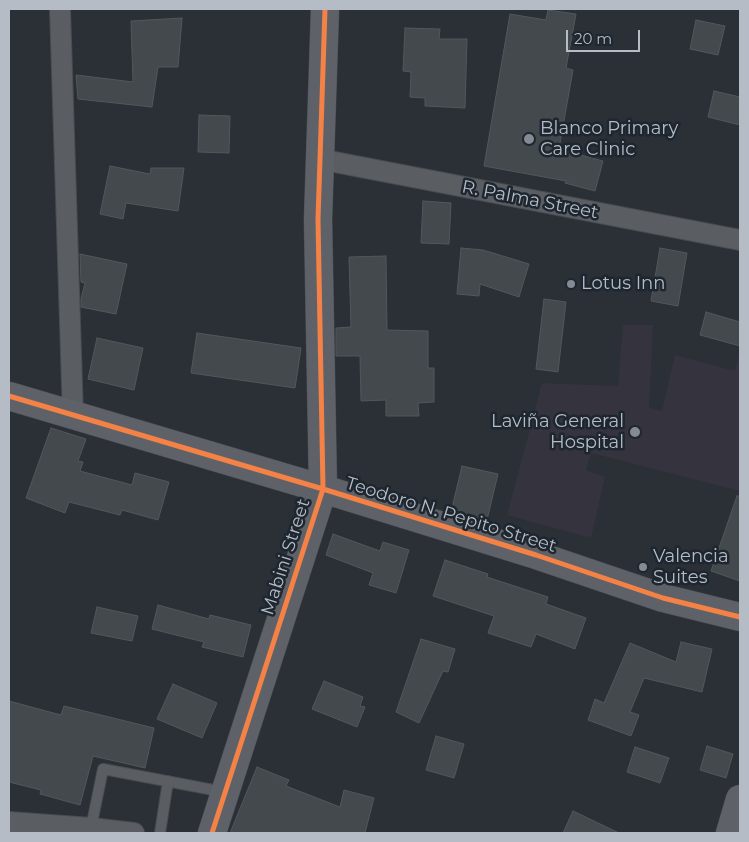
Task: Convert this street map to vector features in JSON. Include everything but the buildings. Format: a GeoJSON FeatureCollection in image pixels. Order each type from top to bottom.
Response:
{"type":"FeatureCollection","features":[{"type":"Feature","properties":{"kind":"street"},"geometry":{"type":"LineString","coordinates":[[60,9],[73,416]]}},
{"type":"Feature","properties":{"kind":"street","name":"Mabini Street"},"geometry":{"type":"LineString","coordinates":[[212,833],[323,489],[318,219],[325,9]]}},
{"type":"Feature","properties":{"kind":"street","name":"R. Palma Street"},"geometry":{"type":"LineString","coordinates":[[319,160],[740,240]]}},
{"type":"Feature","properties":{"kind":"street","name":"Teodoro N. Pepito Street"},"geometry":{"type":"LineString","coordinates":[[9,396],[323,489],[536,555],[663,598],[740,617]]}},
{"type":"Feature","properties":{"kind":"street"},"geometry":{"type":"LineString","coordinates":[[730,833],[740,799]]}},
{"type":"Feature","properties":{"kind":"street"},"geometry":{"type":"LineString","coordinates":[[9,822],[134,833]]}},
{"type":"Feature","properties":{"kind":"lane"},"geometry":{"type":"LineString","coordinates":[[91,828],[103,769],[226,792]]}},
{"type":"Feature","properties":{"kind":"lane"},"geometry":{"type":"LineString","coordinates":[[160,833],[168,781]]}},
{"type":"Feature","properties":{"kind":"shaded area","name":"Laviña General Hospital"},"geometry":{"type":"Polygon","coordinates":[[[623,325],[653,325],[649,408],[662,411],[675,355],[735,371],[738,357],[740,358],[740,491],[591,453],[586,470],[605,477],[591,538],[507,515],[542,383],[618,386],[623,325]]]}},
{"type":"Feature","properties":{"kind":"cycle path"},"geometry":{"type":"LineString","coordinates":[[212,833],[323,489],[318,219],[325,9]]}},
{"type":"Feature","properties":{"kind":"cycle path"},"geometry":{"type":"LineString","coordinates":[[9,396],[323,489],[536,555],[663,598],[740,617]]}},
{"type":"Feature","properties":{"kind":"place","name":"Blanco Primary Care Clinic"},"geometry":{"type":"Point","coordinates":[529,139]}},
{"type":"Feature","properties":{"kind":"place","name":"Lotus Inn"},"geometry":{"type":"Point","coordinates":[571,284]}},
{"type":"Feature","properties":{"kind":"place","name":"Laviña General Hospital"},"geometry":{"type":"Point","coordinates":[635,432]}},
{"type":"Feature","properties":{"kind":"place","name":"Valencia Suites"},"geometry":{"type":"Point","coordinates":[643,567]}}]}
